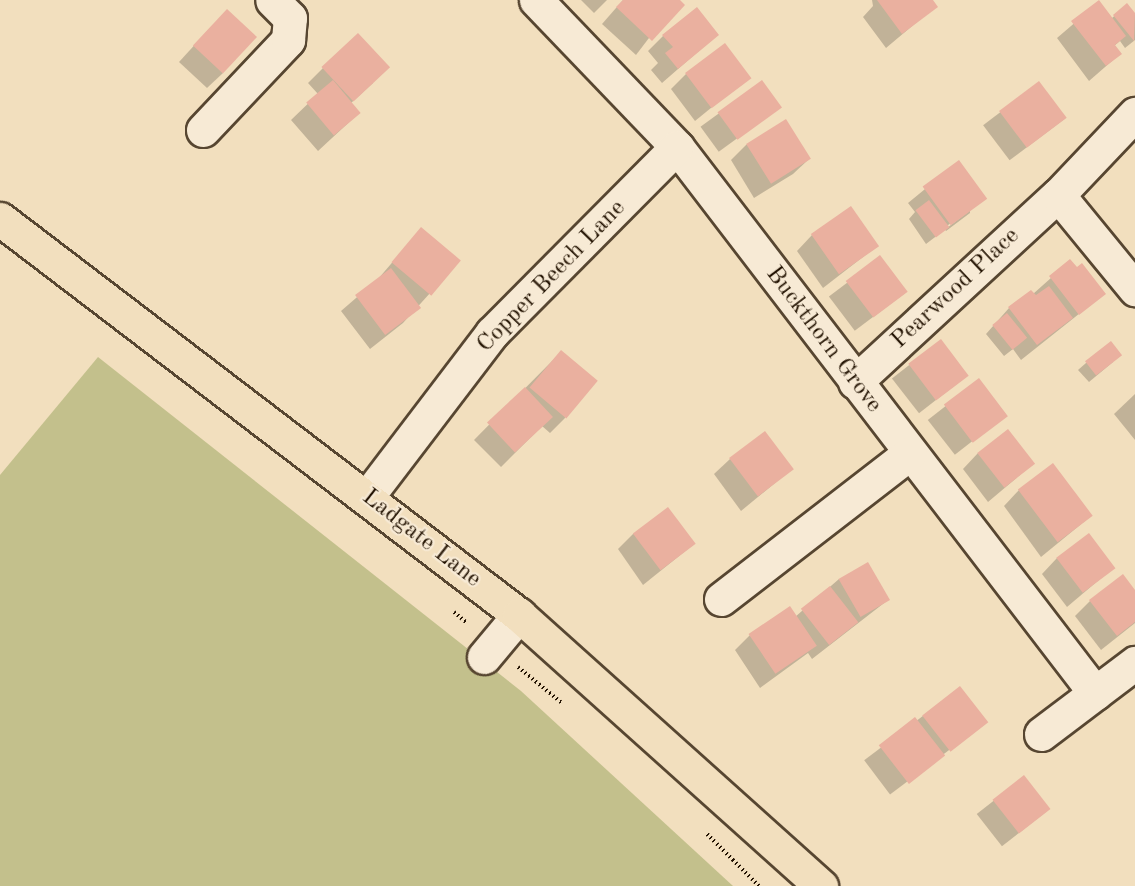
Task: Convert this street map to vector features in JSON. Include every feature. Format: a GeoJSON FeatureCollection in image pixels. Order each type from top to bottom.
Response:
{"type":"FeatureCollection","features":[{"type":"Feature","properties":{"kind":"main road","name":"Ladgate Lane"},"geometry":{"type":"LineString","coordinates":[[0,219],[367,496],[519,615],[820,886]]}},
{"type":"Feature","properties":{"kind":"street","name":"Buckthorn Grove"},"geometry":{"type":"LineString","coordinates":[[536,0],[677,147],[1095,693]]}},
{"type":"Feature","properties":{"kind":"street"},"geometry":{"type":"LineString","coordinates":[[203,129],[288,40],[290,18],[277,5]]}},
{"type":"Feature","properties":{"kind":"street","name":"Pearwood Place"},"geometry":{"type":"LineString","coordinates":[[855,382],[1058,195],[1135,114]]}},
{"type":"Feature","properties":{"kind":"street","name":"Copper Beech Lane"},"geometry":{"type":"LineString","coordinates":[[367,496],[492,333],[677,147]]}},
{"type":"Feature","properties":{"kind":"street"},"geometry":{"type":"LineString","coordinates":[[1058,195],[1135,289]]}},
{"type":"Feature","properties":{"kind":"street"},"geometry":{"type":"LineString","coordinates":[[721,599],[910,453]]}},
{"type":"Feature","properties":{"kind":"street"},"geometry":{"type":"LineString","coordinates":[[488,651],[519,615]]}},
{"type":"Feature","properties":{"kind":"street"},"geometry":{"type":"LineString","coordinates":[[1041,734],[1135,663]]}},
{"type":"Feature","properties":{"kind":"path"},"geometry":{"type":"LineString","coordinates":[[448,607],[488,651],[571,712]]}},
{"type":"Feature","properties":{"kind":"path"},"geometry":{"type":"LineString","coordinates":[[701,828],[759,886]]}},
{"type":"Feature","properties":{"kind":"shaded area"},"geometry":{"type":"Polygon","coordinates":[[[98,357],[521,691],[733,886],[0,886],[0,475],[98,357]]]}},
{"type":"Feature","properties":{"kind":"building"},"geometry":{"type":"Polygon","coordinates":[[[623,0],[680,0],[685,5],[652,41],[616,7],[623,0]]]}},
{"type":"Feature","properties":{"kind":"building"},"geometry":{"type":"Polygon","coordinates":[[[877,0],[933,0],[938,7],[902,34],[877,0]]]}},
{"type":"Feature","properties":{"kind":"building"},"geometry":{"type":"Polygon","coordinates":[[[1099,0],[1126,36],[1115,45],[1122,54],[1106,66],[1071,21],[1099,0]]]}},
{"type":"Feature","properties":{"kind":"building"},"geometry":{"type":"Polygon","coordinates":[[[1127,3],[1135,13],[1134,41],[1113,15],[1127,3]]]}},
{"type":"Feature","properties":{"kind":"building"},"geometry":{"type":"Polygon","coordinates":[[[697,7],[719,35],[678,69],[665,53],[673,47],[662,35],[697,7]]]}},
{"type":"Feature","properties":{"kind":"building"},"geometry":{"type":"Polygon","coordinates":[[[227,9],[257,37],[223,74],[193,46],[227,9]]]}},
{"type":"Feature","properties":{"kind":"building"},"geometry":{"type":"Polygon","coordinates":[[[358,33],[390,67],[353,101],[321,67],[358,33]]]}},
{"type":"Feature","properties":{"kind":"building"},"geometry":{"type":"Polygon","coordinates":[[[725,43],[751,78],[712,108],[685,73],[725,43]]]}},
{"type":"Feature","properties":{"kind":"building"},"geometry":{"type":"Polygon","coordinates":[[[333,80],[361,113],[334,135],[306,102],[333,80]]]}},
{"type":"Feature","properties":{"kind":"building"},"geometry":{"type":"Polygon","coordinates":[[[762,80],[782,108],[737,140],[718,112],[762,80]]]}},
{"type":"Feature","properties":{"kind":"building"},"geometry":{"type":"Polygon","coordinates":[[[1039,81],[1067,118],[1027,148],[999,111],[1039,81]]]}},
{"type":"Feature","properties":{"kind":"building"},"geometry":{"type":"Polygon","coordinates":[[[786,119],[811,159],[771,184],[746,144],[786,119]]]}},
{"type":"Feature","properties":{"kind":"building"},"geometry":{"type":"Polygon","coordinates":[[[959,160],[987,199],[951,225],[923,186],[959,160]]]}},
{"type":"Feature","properties":{"kind":"building"},"geometry":{"type":"Polygon","coordinates":[[[929,200],[949,227],[936,237],[915,210],[929,200]]]}},
{"type":"Feature","properties":{"kind":"building"},"geometry":{"type":"Polygon","coordinates":[[[851,206],[879,246],[839,274],[811,234],[851,206]]]}},
{"type":"Feature","properties":{"kind":"building"},"geometry":{"type":"Polygon","coordinates":[[[421,227],[461,260],[431,296],[391,262],[421,227]]]}},
{"type":"Feature","properties":{"kind":"building"},"geometry":{"type":"Polygon","coordinates":[[[880,255],[908,292],[873,318],[846,281],[880,255]]]}},
{"type":"Feature","properties":{"kind":"building"},"geometry":{"type":"Polygon","coordinates":[[[1070,259],[1077,267],[1082,263],[1106,294],[1079,315],[1049,276],[1070,259]]]}},
{"type":"Feature","properties":{"kind":"building"},"geometry":{"type":"Polygon","coordinates":[[[391,268],[421,308],[385,335],[355,295],[391,268]]]}},
{"type":"Feature","properties":{"kind":"building"},"geometry":{"type":"Polygon","coordinates":[[[1049,286],[1073,318],[1037,345],[1008,307],[1031,290],[1036,295],[1049,286]]]}},
{"type":"Feature","properties":{"kind":"building"},"geometry":{"type":"Polygon","coordinates":[[[1007,313],[1027,338],[1012,350],[992,325],[1007,313]]]}},
{"type":"Feature","properties":{"kind":"building"},"geometry":{"type":"Polygon","coordinates":[[[941,339],[969,376],[936,400],[908,364],[941,339]]]}},
{"type":"Feature","properties":{"kind":"building"},"geometry":{"type":"Polygon","coordinates":[[[1111,341],[1122,355],[1096,376],[1085,361],[1111,341]]]}},
{"type":"Feature","properties":{"kind":"building"},"geometry":{"type":"Polygon","coordinates":[[[561,350],[598,381],[566,418],[530,388],[561,350]]]}},
{"type":"Feature","properties":{"kind":"building"},"geometry":{"type":"Polygon","coordinates":[[[979,378],[1008,416],[973,443],[944,404],[979,378]]]}},
{"type":"Feature","properties":{"kind":"building"},"geometry":{"type":"Polygon","coordinates":[[[525,387],[553,417],[515,452],[487,422],[525,387]]]}},
{"type":"Feature","properties":{"kind":"building"},"geometry":{"type":"Polygon","coordinates":[[[1008,429],[1035,464],[1004,488],[977,453],[1008,429]]]}},
{"type":"Feature","properties":{"kind":"building"},"geometry":{"type":"Polygon","coordinates":[[[765,431],[794,469],[758,496],[729,458],[765,431]]]}},
{"type":"Feature","properties":{"kind":"building"},"geometry":{"type":"Polygon","coordinates":[[[1053,463],[1093,516],[1058,542],[1018,489],[1053,463]]]}},
{"type":"Feature","properties":{"kind":"building"},"geometry":{"type":"Polygon","coordinates":[[[668,507],[696,544],[661,570],[633,533],[668,507]]]}},
{"type":"Feature","properties":{"kind":"building"},"geometry":{"type":"Polygon","coordinates":[[[1089,533],[1115,568],[1083,593],[1056,558],[1089,533]]]}},
{"type":"Feature","properties":{"kind":"building"},"geometry":{"type":"Polygon","coordinates":[[[868,562],[890,600],[861,617],[839,579],[868,562]]]}},
{"type":"Feature","properties":{"kind":"building"},"geometry":{"type":"Polygon","coordinates":[[[1123,574],[1135,590],[1135,622],[1117,636],[1089,600],[1123,574]]]}},
{"type":"Feature","properties":{"kind":"building"},"geometry":{"type":"Polygon","coordinates":[[[830,586],[858,622],[829,645],[801,609],[830,586]]]}},
{"type":"Feature","properties":{"kind":"building"},"geometry":{"type":"Polygon","coordinates":[[[790,606],[817,646],[775,674],[749,634],[790,606]]]}},
{"type":"Feature","properties":{"kind":"building"},"geometry":{"type":"Polygon","coordinates":[[[960,686],[988,722],[950,752],[922,716],[960,686]]]}},
{"type":"Feature","properties":{"kind":"building"},"geometry":{"type":"Polygon","coordinates":[[[915,717],[945,756],[909,784],[879,745],[915,717]]]}},
{"type":"Feature","properties":{"kind":"building"},"geometry":{"type":"Polygon","coordinates":[[[1024,775],[1050,809],[1019,834],[992,800],[1024,775]]]}}]}
